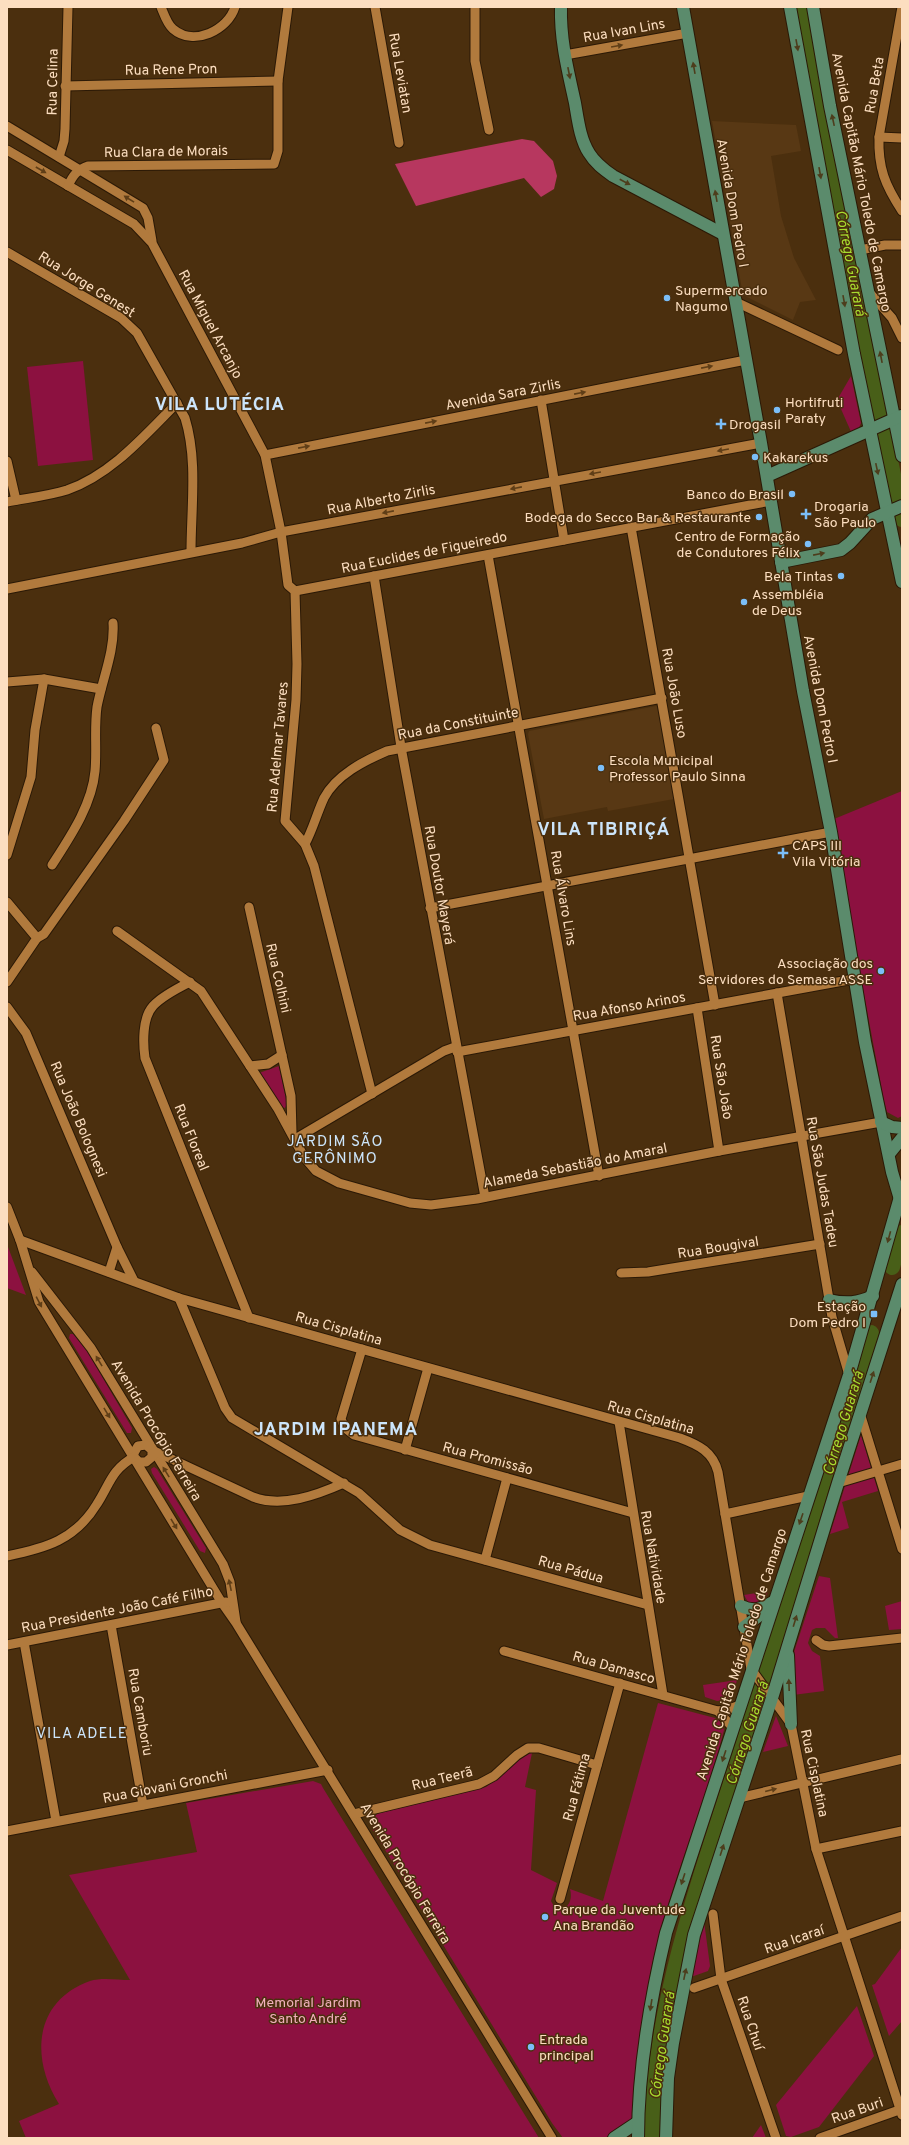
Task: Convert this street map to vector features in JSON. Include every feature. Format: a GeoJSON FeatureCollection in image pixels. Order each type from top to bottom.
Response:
{"type":"FeatureCollection","features":[{"type":"Feature","properties":{"kind":"main road"},"geometry":{"type":"LineString","coordinates":[[561,7],[560,26],[584,143],[599,166],[723,234]]}},
{"type":"Feature","properties":{"kind":"main road","name":"Avenida Dom Pedro I"},"geometry":{"type":"LineString","coordinates":[[683,7],[762,443],[803,691],[831,832],[854,979],[882,1122],[901,1203]]}},
{"type":"Feature","properties":{"kind":"main road","name":"Avenida Capitão Mário Toledo de Camargo"},"geometry":{"type":"LineString","coordinates":[[790,7],[886,423],[902,456]]}},
{"type":"Feature","properties":{"kind":"main road","name":"Avenida Capitão Mário Toledo de Camargo"},"geometry":{"type":"LineString","coordinates":[[813,7],[830,106],[868,290],[886,423],[902,582]]}},
{"type":"Feature","properties":{"kind":"main road"},"geometry":{"type":"LineString","coordinates":[[767,476],[886,423]]}},
{"type":"Feature","properties":{"kind":"main road"},"geometry":{"type":"LineString","coordinates":[[781,562],[844,548],[869,521],[894,509]]}},
{"type":"Feature","properties":{"kind":"main road"},"geometry":{"type":"LineString","coordinates":[[882,1122],[892,1127],[902,1128]]}},
{"type":"Feature","properties":{"kind":"main road"},"geometry":{"type":"LineString","coordinates":[[889,1154],[902,1138]]}},
{"type":"Feature","properties":{"kind":"main road","name":"Avenida Capitão Mário Toledo de Camargo"},"geometry":{"type":"LineString","coordinates":[[638,2138],[638,2122],[648,2022],[655,1979],[666,1933],[740,1705],[754,1673],[772,1604],[849,1375],[901,1203],[902,1186]]}},
{"type":"Feature","properties":{"kind":"main road"},"geometry":{"type":"LineString","coordinates":[[666,2138],[668,2078],[687,1963],[709,1887],[772,1698],[860,1413],[901,1290]]}},
{"type":"Feature","properties":{"kind":"main road"},"geometry":{"type":"LineString","coordinates":[[829,1300],[848,1303],[861,1301],[873,1296]]}},
{"type":"Feature","properties":{"kind":"main road"},"geometry":{"type":"LineString","coordinates":[[741,1606],[750,1610],[758,1610],[772,1604]]}},
{"type":"Feature","properties":{"kind":"main road"},"geometry":{"type":"LineString","coordinates":[[744,1627],[772,1604]]}},
{"type":"Feature","properties":{"kind":"main road"},"geometry":{"type":"LineString","coordinates":[[788,1644],[791,1724]]}},
{"type":"Feature","properties":{"kind":"main road"},"geometry":{"type":"LineString","coordinates":[[614,2138],[638,2122]]}},
{"type":"Feature","properties":{"kind":"street","name":"Rua Celina"},"geometry":{"type":"LineString","coordinates":[[59,156],[64,141],[68,7]]}},
{"type":"Feature","properties":{"kind":"street"},"geometry":{"type":"LineString","coordinates":[[161,7],[167,21],[173,29],[189,36],[200,35],[225,25],[230,19],[235,7]]}},
{"type":"Feature","properties":{"kind":"street"},"geometry":{"type":"LineString","coordinates":[[278,81],[288,7]]}},
{"type":"Feature","properties":{"kind":"street","name":"Rua Leviatan"},"geometry":{"type":"LineString","coordinates":[[375,7],[399,143]]}},
{"type":"Feature","properties":{"kind":"street"},"geometry":{"type":"LineString","coordinates":[[475,7],[475,61],[489,130]]}},
{"type":"Feature","properties":{"kind":"street","name":"Rua Beta"},"geometry":{"type":"LineString","coordinates":[[902,7],[879,137],[879,160],[882,172],[892,196],[902,211]]}},
{"type":"Feature","properties":{"kind":"street","name":"Rua Ivan Lins"},"geometry":{"type":"LineString","coordinates":[[565,55],[688,33]]}},
{"type":"Feature","properties":{"kind":"street","name":"Rua Rene Pron"},"geometry":{"type":"LineString","coordinates":[[65,86],[278,81]]}},
{"type":"Feature","properties":{"kind":"street","name":"Rua Clara de Morais"},"geometry":{"type":"LineString","coordinates":[[80,169],[97,166],[274,164],[278,151],[278,81]]}},
{"type":"Feature","properties":{"kind":"street"},"geometry":{"type":"LineString","coordinates":[[7,126],[59,156],[145,210],[148,218],[152,243]]}},
{"type":"Feature","properties":{"kind":"street"},"geometry":{"type":"LineString","coordinates":[[879,137],[902,138]]}},
{"type":"Feature","properties":{"kind":"street"},"geometry":{"type":"LineString","coordinates":[[7,150],[134,224],[152,243]]}},
{"type":"Feature","properties":{"kind":"street"},"geometry":{"type":"LineString","coordinates":[[68,186],[74,174],[80,169]]}},
{"type":"Feature","properties":{"kind":"street"},"geometry":{"type":"LineString","coordinates":[[134,224],[141,220],[145,210]]}},
{"type":"Feature","properties":{"kind":"street","name":"Rua Miguel Arcanjo"},"geometry":{"type":"LineString","coordinates":[[152,243],[265,455],[281,532]]}},
{"type":"Feature","properties":{"kind":"street"},"geometry":{"type":"LineString","coordinates":[[860,250],[885,245],[902,245]]}},
{"type":"Feature","properties":{"kind":"street","name":"Rua Jorge Genest"},"geometry":{"type":"LineString","coordinates":[[7,252],[127,322],[137,333],[177,403],[189,431],[192,456],[191,552]]}},
{"type":"Feature","properties":{"kind":"street"},"geometry":{"type":"LineString","coordinates":[[868,290],[892,318],[902,338]]}},
{"type":"Feature","properties":{"kind":"street"},"geometry":{"type":"LineString","coordinates":[[736,302],[838,350]]}},
{"type":"Feature","properties":{"kind":"street","name":"Avenida Sara Zirlis"},"geometry":{"type":"LineString","coordinates":[[265,455],[746,360]]}},
{"type":"Feature","properties":{"kind":"street"},"geometry":{"type":"LineString","coordinates":[[542,400],[564,540]]}},
{"type":"Feature","properties":{"kind":"street"},"geometry":{"type":"LineString","coordinates":[[7,461],[11,501],[66,490],[93,478],[136,443],[177,403]]}},
{"type":"Feature","properties":{"kind":"street","name":"Rua Alberto Zirlis"},"geometry":{"type":"LineString","coordinates":[[7,589],[242,543],[281,532],[762,443]]}},
{"type":"Feature","properties":{"kind":"street","name":"Rua Euclides de Figueiredo"},"geometry":{"type":"LineString","coordinates":[[295,591],[771,501]]}},
{"type":"Feature","properties":{"kind":"street","name":"Rua João Luso"},"geometry":{"type":"LineString","coordinates":[[631,528],[715,1005]]}},
{"type":"Feature","properties":{"kind":"street","name":"Rua Adelmar Tavares"},"geometry":{"type":"LineString","coordinates":[[281,532],[288,585],[295,591],[297,664],[296,700],[284,812],[285,820],[289,827],[305,844],[314,866],[372,1094]]}},
{"type":"Feature","properties":{"kind":"street","name":"Rua Álvaro Lins"},"geometry":{"type":"LineString","coordinates":[[488,555],[599,1176]]}},
{"type":"Feature","properties":{"kind":"street","name":"Rua Doutor Mayerá"},"geometry":{"type":"LineString","coordinates":[[374,576],[401,747],[456,1049],[485,1197]]}},
{"type":"Feature","properties":{"kind":"street"},"geometry":{"type":"LineString","coordinates":[[52,864],[70,837],[87,803],[93,785],[95,771],[94,735],[101,689],[112,640],[113,623]]}},
{"type":"Feature","properties":{"kind":"street"},"geometry":{"type":"LineString","coordinates":[[7,682],[44,679],[101,689]]}},
{"type":"Feature","properties":{"kind":"street"},"geometry":{"type":"LineString","coordinates":[[7,855],[31,777],[35,730],[44,679]]}},
{"type":"Feature","properties":{"kind":"street","name":"Rua da Constituinte"},"geometry":{"type":"LineString","coordinates":[[305,844],[324,800],[334,785],[364,762],[388,751],[401,747],[662,698]]}},
{"type":"Feature","properties":{"kind":"street"},"geometry":{"type":"LineString","coordinates":[[7,982],[37,938],[44,934],[164,760],[156,728]]}},
{"type":"Feature","properties":{"kind":"street"},"geometry":{"type":"LineString","coordinates":[[430,908],[831,832]]}},
{"type":"Feature","properties":{"kind":"street"},"geometry":{"type":"LineString","coordinates":[[7,902],[37,938]]}},
{"type":"Feature","properties":{"kind":"street","name":"Rua Colhini"},"geometry":{"type":"LineString","coordinates":[[249,907],[291,1096],[294,1136]]}},
{"type":"Feature","properties":{"kind":"street","name":"Alameda Sebastião do Amaral"},"geometry":{"type":"LineString","coordinates":[[117,931],[190,982],[206,998],[294,1136],[310,1165],[326,1177],[339,1183],[420,1204],[441,1204],[485,1197],[599,1176],[720,1151],[882,1122]]}},
{"type":"Feature","properties":{"kind":"street","name":"Rua Afonso Arinos"},"geometry":{"type":"LineString","coordinates":[[294,1136],[456,1049],[573,1031],[854,979]]}},
{"type":"Feature","properties":{"kind":"street","name":"Rua Floreal"},"geometry":{"type":"LineString","coordinates":[[190,982],[153,1006],[146,1025],[144,1040],[145,1058],[249,1318]]}},
{"type":"Feature","properties":{"kind":"street","name":"Rua São Judas Tadeu"},"geometry":{"type":"LineString","coordinates":[[777,993],[832,1317],[849,1375]]}},
{"type":"Feature","properties":{"kind":"street","name":"Rua João Bolognesi"},"geometry":{"type":"LineString","coordinates":[[7,1007],[21,1024],[38,1059],[117,1247],[134,1281]]}},
{"type":"Feature","properties":{"kind":"street","name":"Rua São João"},"geometry":{"type":"LineString","coordinates":[[697,1008],[720,1151]]}},
{"type":"Feature","properties":{"kind":"street"},"geometry":{"type":"LineString","coordinates":[[250,1066],[268,1064],[282,1055]]}},
{"type":"Feature","properties":{"kind":"street"},"geometry":{"type":"LineString","coordinates":[[7,1207],[20,1240]]}},
{"type":"Feature","properties":{"kind":"street","name":"Rua Cisplatina"},"geometry":{"type":"LineString","coordinates":[[20,1240],[179,1298],[680,1438],[702,1448],[709,1454],[717,1466],[744,1627],[754,1673],[791,1724],[816,1849],[901,2112]]}},
{"type":"Feature","properties":{"kind":"street","name":"Avenida Procópio Ferreira"},"geometry":{"type":"LineString","coordinates":[[20,1240],[39,1302],[222,1603],[328,1770],[552,2138]]}},
{"type":"Feature","properties":{"kind":"street","name":"Rua Bougival"},"geometry":{"type":"LineString","coordinates":[[621,1273],[648,1272],[820,1244]]}},
{"type":"Feature","properties":{"kind":"street"},"geometry":{"type":"LineString","coordinates":[[109,1272],[117,1247]]}},
{"type":"Feature","properties":{"kind":"street","name":"Avenida Procópio Ferreira"},"geometry":{"type":"LineString","coordinates":[[27,1265],[91,1348],[223,1564],[230,1582],[236,1623]]}},
{"type":"Feature","properties":{"kind":"street","name":"Rua Pádua"},"geometry":{"type":"LineString","coordinates":[[179,1298],[225,1408],[232,1418],[344,1483],[359,1493],[395,1526],[407,1534],[430,1545],[648,1605]]}},
{"type":"Feature","properties":{"kind":"street","name":"Rua Promissão"},"geometry":{"type":"LineString","coordinates":[[362,1349],[342,1414],[342,1422],[345,1428],[354,1435],[633,1513]]}},
{"type":"Feature","properties":{"kind":"street"},"geometry":{"type":"LineString","coordinates":[[405,1450],[428,1368]]}},
{"type":"Feature","properties":{"kind":"street"},"geometry":{"type":"LineString","coordinates":[[860,1413],[902,1549]]}},
{"type":"Feature","properties":{"kind":"street","name":"Rua Natividade"},"geometry":{"type":"LineString","coordinates":[[619,1422],[663,1695]]}},
{"type":"Feature","properties":{"kind":"street"},"geometry":{"type":"LineString","coordinates":[[7,1556],[40,1549],[64,1538],[85,1521],[119,1467],[134,1457],[134,1453],[138,1446],[146,1445],[152,1450],[253,1497],[266,1500],[309,1497],[344,1483]]}},
{"type":"Feature","properties":{"kind":"street"},"geometry":{"type":"LineString","coordinates":[[134,1457],[139,1462],[146,1462],[152,1457],[152,1450]]}},
{"type":"Feature","properties":{"kind":"street"},"geometry":{"type":"LineString","coordinates":[[838,1483],[902,1464]]}},
{"type":"Feature","properties":{"kind":"street"},"geometry":{"type":"LineString","coordinates":[[485,1560],[507,1478]]}},
{"type":"Feature","properties":{"kind":"street"},"geometry":{"type":"LineString","coordinates":[[725,1514],[808,1496]]}},
{"type":"Feature","properties":{"kind":"street","name":"Rua Presidente João Café Filho"},"geometry":{"type":"LineString","coordinates":[[7,1645],[233,1601]]}},
{"type":"Feature","properties":{"kind":"street","name":"Rua Camboriu"},"geometry":{"type":"LineString","coordinates":[[111,1625],[143,1805]]}},
{"type":"Feature","properties":{"kind":"street"},"geometry":{"type":"LineString","coordinates":[[816,1640],[822,1645],[829,1646],[902,1638]]}},
{"type":"Feature","properties":{"kind":"street"},"geometry":{"type":"LineString","coordinates":[[24,1642],[56,1821]]}},
{"type":"Feature","properties":{"kind":"street","name":"Rua Damasco"},"geometry":{"type":"LineString","coordinates":[[504,1651],[718,1711]]}},
{"type":"Feature","properties":{"kind":"street","name":"Rua Fátima"},"geometry":{"type":"LineString","coordinates":[[560,1899],[620,1683]]}},
{"type":"Feature","properties":{"kind":"street"},"geometry":{"type":"LineString","coordinates":[[718,1711],[740,1705]]}},
{"type":"Feature","properties":{"kind":"street"},"geometry":{"type":"LineString","coordinates":[[718,1711],[733,1728]]}},
{"type":"Feature","properties":{"kind":"street","name":"Rua Teerã"},"geometry":{"type":"LineString","coordinates":[[354,1814],[479,1784],[494,1776],[517,1755],[528,1748],[539,1748],[597,1765]]}},
{"type":"Feature","properties":{"kind":"street"},"geometry":{"type":"LineString","coordinates":[[739,1798],[902,1759]]}},
{"type":"Feature","properties":{"kind":"street","name":"Rua Giovani Gronchi"},"geometry":{"type":"LineString","coordinates":[[7,1832],[56,1821],[328,1770]]}},
{"type":"Feature","properties":{"kind":"street"},"geometry":{"type":"LineString","coordinates":[[816,1849],[902,1830]]}},
{"type":"Feature","properties":{"kind":"street","name":"Rua Chuí"},"geometry":{"type":"LineString","coordinates":[[713,1914],[721,1979],[776,2138]]}},
{"type":"Feature","properties":{"kind":"street","name":"Rua Icaraí"},"geometry":{"type":"LineString","coordinates":[[694,1988],[902,1916]]}},
{"type":"Feature","properties":{"kind":"street","name":"Rua Buri"},"geometry":{"type":"LineString","coordinates":[[820,2138],[901,2112]]}},
{"type":"Feature","properties":{"kind":"shaded area"},"geometry":{"type":"Polygon","coordinates":[[[712,121],[796,125],[801,151],[771,156],[781,216],[794,258],[816,300],[800,302],[793,320],[743,295],[712,121]]]}},
{"type":"Feature","properties":{"kind":"shaded area"},"geometry":{"type":"Polygon","coordinates":[[[522,139],[534,141],[553,161],[557,176],[554,189],[541,197],[524,178],[416,206],[395,164],[522,139]]]}},
{"type":"Feature","properties":{"kind":"shaded area","name":"Escola Municipal Professor Paulo Sinna"},"geometry":{"type":"Polygon","coordinates":[[[656,706],[658,707],[674,799],[608,811],[607,807],[544,819],[528,734],[529,731],[656,706]]]}},
{"type":"Feature","properties":{"kind":"green space"},"geometry":{"type":"Polygon","coordinates":[[[83,361],[93,460],[38,466],[27,367],[83,361]]]}},
{"type":"Feature","properties":{"kind":"green space"},"geometry":{"type":"Polygon","coordinates":[[[851,376],[861,423],[858,430],[852,434],[837,400],[851,376]]]}},
{"type":"Feature","properties":{"kind":"green space","name":"Associação dos Servidores do Semasa ASSE"},"geometry":{"type":"Polygon","coordinates":[[[902,791],[902,1116],[898,1118],[887,1112],[884,1101],[852,930],[834,819],[902,791]]]}},
{"type":"Feature","properties":{"kind":"green space"},"geometry":{"type":"Polygon","coordinates":[[[279,1066],[287,1104],[285,1108],[282,1107],[259,1073],[279,1066]]]}},
{"type":"Feature","properties":{"kind":"green space"},"geometry":{"type":"Polygon","coordinates":[[[8,1247],[26,1295],[7,1288],[8,1247]]]}},
{"type":"Feature","properties":{"kind":"green space"},"geometry":{"type":"Polygon","coordinates":[[[70,1334],[73,1334],[87,1351],[132,1428],[131,1433],[127,1433],[69,1338],[70,1334]]]}},
{"type":"Feature","properties":{"kind":"green space"},"geometry":{"type":"Polygon","coordinates":[[[861,1435],[878,1491],[842,1502],[849,1528],[830,1534],[861,1435]]]}},
{"type":"Feature","properties":{"kind":"green space"},"geometry":{"type":"Polygon","coordinates":[[[154,1467],[157,1469],[206,1548],[205,1553],[200,1551],[152,1473],[151,1469],[154,1467]]]}},
{"type":"Feature","properties":{"kind":"green space"},"geometry":{"type":"Polygon","coordinates":[[[819,1576],[830,1578],[838,1638],[835,1638],[825,1628],[816,1628],[812,1630],[808,1643],[812,1651],[820,1656],[824,1691],[793,1695],[794,1652],[819,1576]]]}},
{"type":"Feature","properties":{"kind":"green space"},"geometry":{"type":"Polygon","coordinates":[[[768,1591],[766,1597],[759,1603],[748,1602],[744,1595],[768,1591]]]}},
{"type":"Feature","properties":{"kind":"green space"},"geometry":{"type":"Polygon","coordinates":[[[902,1601],[902,1629],[889,1630],[885,1606],[902,1601]]]}},
{"type":"Feature","properties":{"kind":"green space"},"geometry":{"type":"Polygon","coordinates":[[[737,1680],[733,1694],[726,1700],[717,1701],[705,1697],[703,1685],[737,1680]]]}},
{"type":"Feature","properties":{"kind":"green space","name":"Parque da Juventude Ana Brandão"},"geometry":{"type":"Polygon","coordinates":[[[658,1703],[715,1718],[721,1722],[724,1730],[708,1784],[672,1892],[651,1968],[644,2010],[633,2117],[605,2138],[563,2138],[552,2123],[373,1830],[371,1824],[372,1818],[379,1813],[486,1787],[516,1762],[532,1753],[525,1787],[536,1790],[531,1870],[557,1883],[551,1901],[554,1906],[558,1908],[562,1909],[568,1904],[571,1895],[570,1889],[603,1901],[658,1703]]]}},
{"type":"Feature","properties":{"kind":"green space"},"geometry":{"type":"Polygon","coordinates":[[[776,1716],[788,1746],[763,1752],[776,1716]]]}},
{"type":"Feature","properties":{"kind":"green space","name":"Memorial Jardim Santo André"},"geometry":{"type":"Polygon","coordinates":[[[313,1781],[321,1784],[539,2138],[26,2138],[19,2121],[59,2104],[50,2086],[44,2068],[41,2050],[43,2033],[48,2017],[57,2002],[71,1990],[90,1981],[105,1979],[130,1980],[69,1875],[197,1852],[186,1803],[313,1781]]]}},
{"type":"Feature","properties":{"kind":"green space"},"geometry":{"type":"Polygon","coordinates":[[[704,1921],[710,1966],[708,1971],[691,1977],[704,1921]]]}},
{"type":"Feature","properties":{"kind":"green space"},"geometry":{"type":"Polygon","coordinates":[[[902,1947],[902,2021],[889,2036],[872,1985],[875,1984],[902,1947]]]}},
{"type":"Feature","properties":{"kind":"green space"},"geometry":{"type":"Polygon","coordinates":[[[857,2006],[874,2056],[819,2127],[791,2137],[786,2136],[776,2105],[857,2006]]]}},
{"type":"Feature","properties":{"kind":"green space"},"geometry":{"type":"Polygon","coordinates":[[[761,2125],[766,2138],[752,2138],[761,2125]]]}},
{"type":"Feature","properties":{"kind":"waterway","name":"Córrego Guarará"},"geometry":{"type":"LineString","coordinates":[[800,7],[825,140],[902,519]]}},
{"type":"Feature","properties":{"kind":"waterway","name":"Córrego Guarará"},"geometry":{"type":"LineString","coordinates":[[892,1267],[902,1233]]}},
{"type":"Feature","properties":{"kind":"waterway","name":"Córrego Guarará"},"geometry":{"type":"LineString","coordinates":[[652,2138],[654,2088],[661,2040],[681,1944],[763,1683],[828,1465],[871,1333]]}},
{"type":"Feature","properties":{"kind":"place","name":"Supermercado Nagumo"},"geometry":{"type":"Point","coordinates":[667,298]}},
{"type":"Feature","properties":{"kind":"place","name":"Hortifruti Paraty"},"geometry":{"type":"Point","coordinates":[777,410]}},
{"type":"Feature","properties":{"kind":"place","name":"Drogasil"},"geometry":{"type":"Point","coordinates":[721,424]}},
{"type":"Feature","properties":{"kind":"place","name":"Kakarekus"},"geometry":{"type":"Point","coordinates":[755,457]}},
{"type":"Feature","properties":{"kind":"place","name":"Banco do Brasil"},"geometry":{"type":"Point","coordinates":[792,494]}},
{"type":"Feature","properties":{"kind":"place","name":"Drogaria São Paulo"},"geometry":{"type":"Point","coordinates":[806,514]}},
{"type":"Feature","properties":{"kind":"place","name":"Bodega do Secco Bar & Restaurante"},"geometry":{"type":"Point","coordinates":[759,517]}},
{"type":"Feature","properties":{"kind":"place","name":"Centro de Formação de Condutores Félix"},"geometry":{"type":"Point","coordinates":[808,544]}},
{"type":"Feature","properties":{"kind":"place","name":"Bela Tintas"},"geometry":{"type":"Point","coordinates":[841,576]}},
{"type":"Feature","properties":{"kind":"place","name":"Assembléia de Deus"},"geometry":{"type":"Point","coordinates":[744,602]}},
{"type":"Feature","properties":{"kind":"place","name":"Escola Municipal Professor Paulo Sinna"},"geometry":{"type":"Point","coordinates":[601,768]}},
{"type":"Feature","properties":{"kind":"place","name":"CAPS III Vila Vitória"},"geometry":{"type":"Point","coordinates":[783,853]}},
{"type":"Feature","properties":{"kind":"place","name":"Associação dos Servidores do Semasa ASSE"},"geometry":{"type":"Point","coordinates":[881,971]}},
{"type":"Feature","properties":{"kind":"place","name":"Estação Dom Pedro I"},"geometry":{"type":"Point","coordinates":[874,1314]}},
{"type":"Feature","properties":{"kind":"place","name":"Parque da Juventude Ana Brandão"},"geometry":{"type":"Point","coordinates":[545,1917]}},
{"type":"Feature","properties":{"kind":"place","name":"Entrada principal"},"geometry":{"type":"Point","coordinates":[531,2047]}},
{"type":"Feature","properties":{"kind":"district","name":"VILA LUTÉCIA"},"geometry":{"type":"Point","coordinates":[220,404]}},
{"type":"Feature","properties":{"kind":"district","name":"VILA TIBIRIÇÁ"},"geometry":{"type":"Point","coordinates":[604,829]}},
{"type":"Feature","properties":{"kind":"district","name":"JARDIM SÃO GERÔNIMO"},"geometry":{"type":"Point","coordinates":[335,1150]}},
{"type":"Feature","properties":{"kind":"district","name":"JARDIM IPANEMA"},"geometry":{"type":"Point","coordinates":[336,1429]}},
{"type":"Feature","properties":{"kind":"district","name":"VILA ADELE"},"geometry":{"type":"Point","coordinates":[82,1733]}}]}
